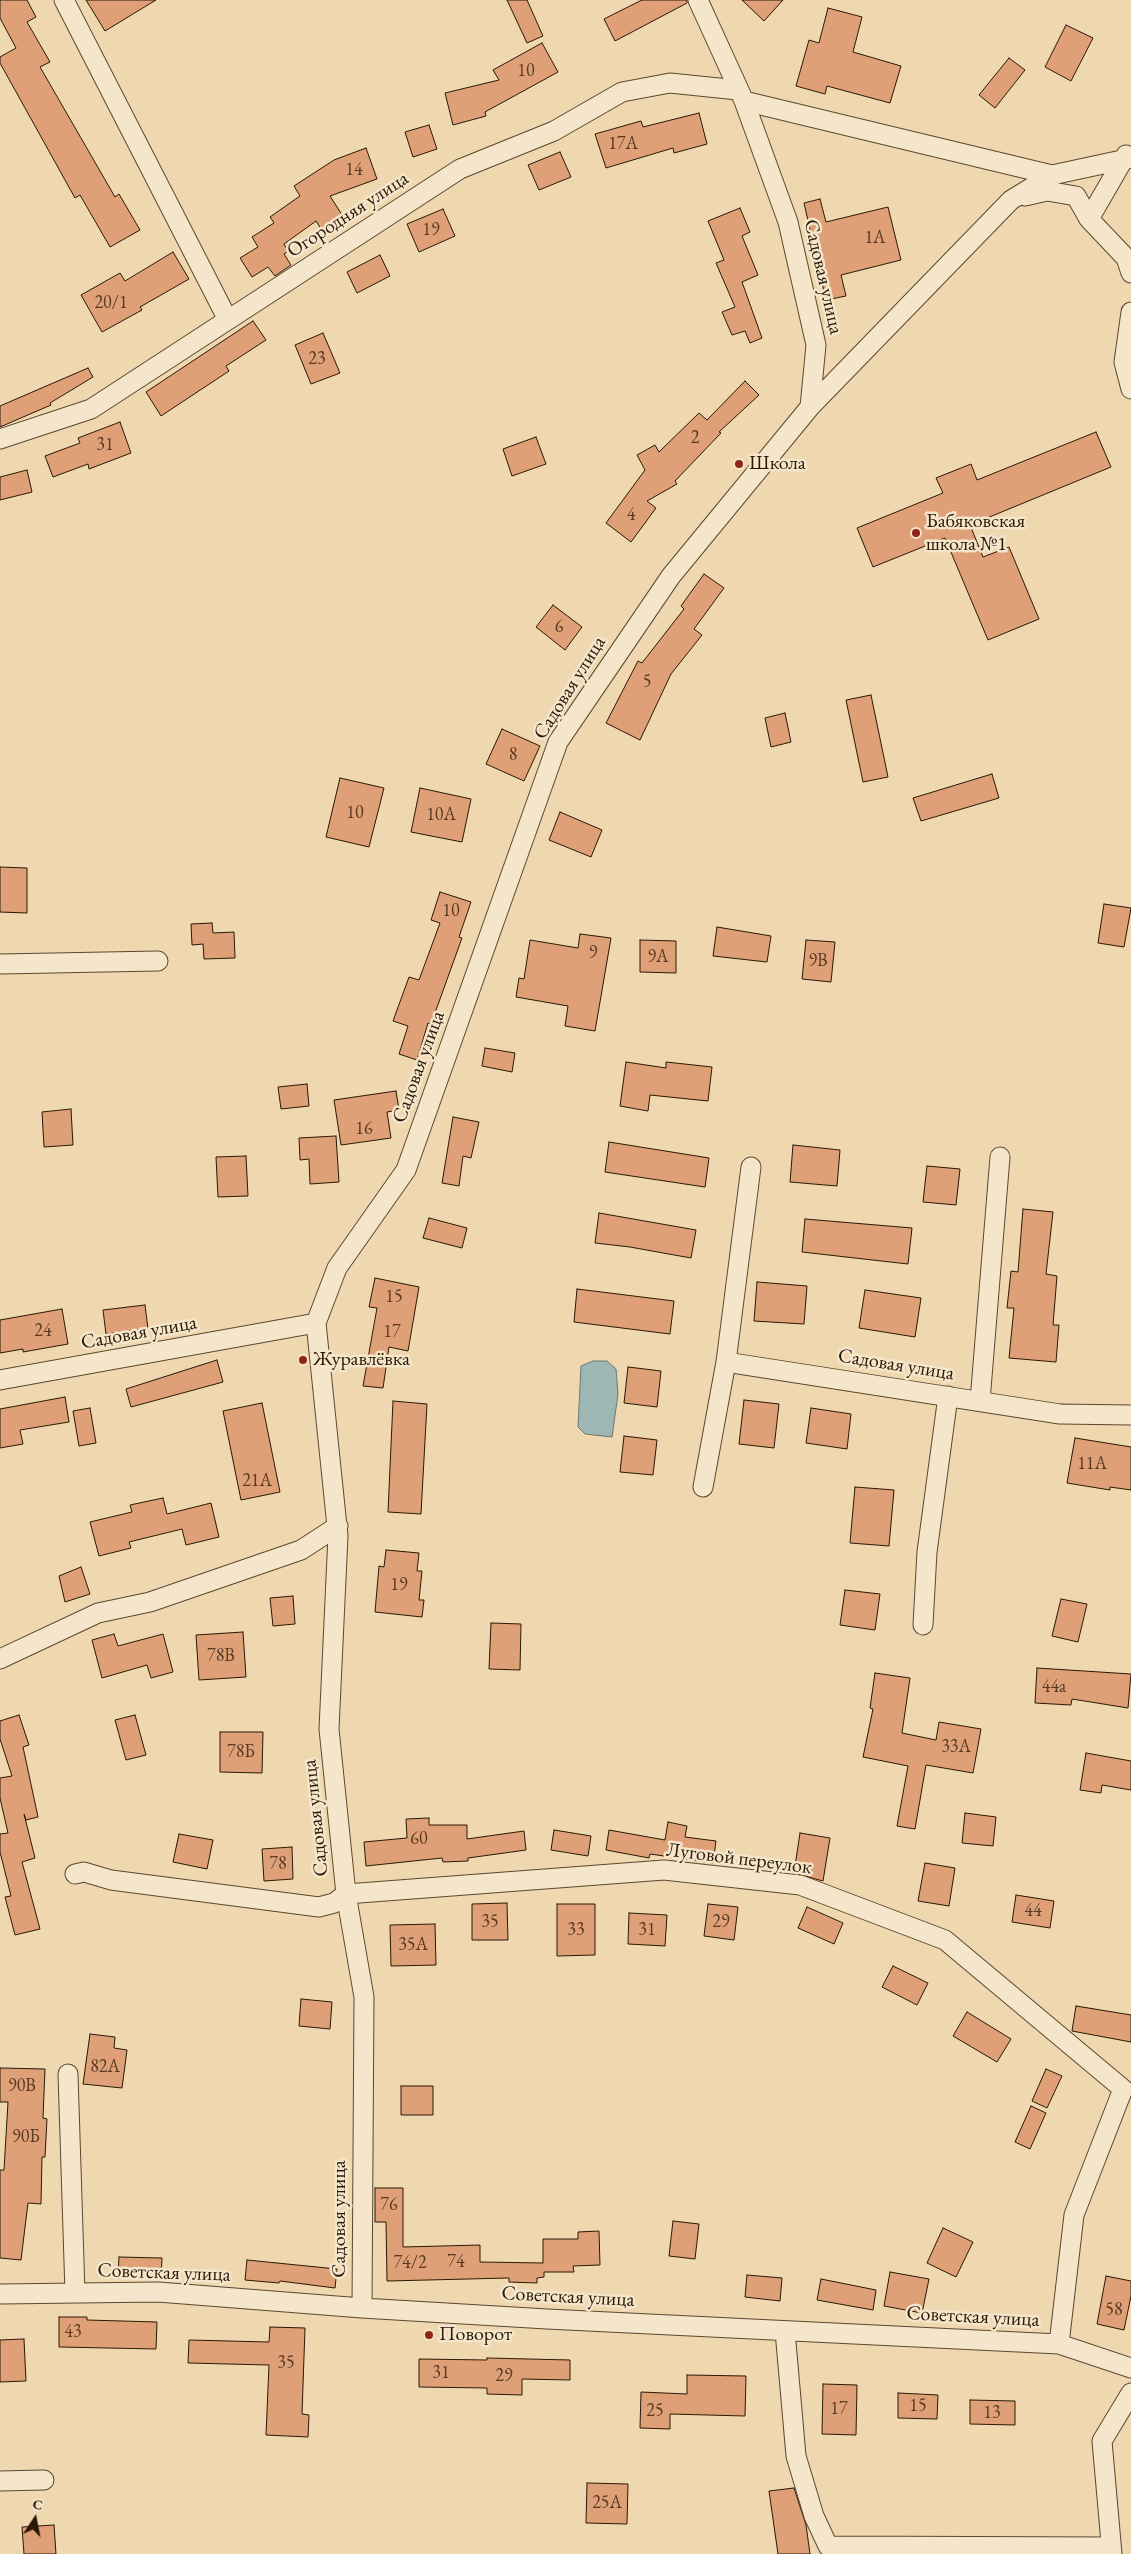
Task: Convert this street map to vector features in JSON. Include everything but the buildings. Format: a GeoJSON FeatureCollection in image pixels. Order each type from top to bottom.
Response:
{"type":"FeatureCollection","features":[{"type":"Feature","properties":{"kind":"street"},"geometry":{"type":"LineString","coordinates":[[64,0],[228,320]]}},
{"type":"Feature","properties":{"kind":"street"},"geometry":{"type":"LineString","coordinates":[[698,0],[741,96]]}},
{"type":"Feature","properties":{"kind":"street","name":"Огородняя улица"},"geometry":{"type":"LineString","coordinates":[[0,439],[91,409],[460,169],[554,131],[622,92],[670,84],[741,96],[1052,175]]}},
{"type":"Feature","properties":{"kind":"street","name":"Садовая улица"},"geometry":{"type":"LineString","coordinates":[[362,2308],[364,1997],[346,1894],[329,1729],[338,1526],[316,1323],[337,1268],[406,1170],[558,742],[670,576],[810,407],[816,345],[788,222],[741,96]]}},
{"type":"Feature","properties":{"kind":"street"},"geometry":{"type":"LineString","coordinates":[[810,407],[1011,200],[1052,175],[1128,156]]}},
{"type":"Feature","properties":{"kind":"street"},"geometry":{"type":"LineString","coordinates":[[1089,219],[1128,156]]}},
{"type":"Feature","properties":{"kind":"street"},"geometry":{"type":"LineString","coordinates":[[1011,200],[1047,191],[1076,196],[1089,219],[1126,258],[1131,273]]}},
{"type":"Feature","properties":{"kind":"street"},"geometry":{"type":"LineString","coordinates":[[1131,312],[1124,362],[1131,389]]}},
{"type":"Feature","properties":{"kind":"street"},"geometry":{"type":"LineString","coordinates":[[0,964],[158,961]]}},
{"type":"Feature","properties":{"kind":"street"},"geometry":{"type":"LineString","coordinates":[[980,1401],[1000,1157]]}},
{"type":"Feature","properties":{"kind":"street"},"geometry":{"type":"LineString","coordinates":[[703,1487],[726,1362],[751,1167]]}},
{"type":"Feature","properties":{"kind":"street","name":"Садовая улица"},"geometry":{"type":"LineString","coordinates":[[0,1380],[316,1323]]}},
{"type":"Feature","properties":{"kind":"street","name":"Садовая улица"},"geometry":{"type":"LineString","coordinates":[[726,1362],[1060,1414],[1131,1415]]}},
{"type":"Feature","properties":{"kind":"street"},"geometry":{"type":"LineString","coordinates":[[923,1625],[927,1552],[948,1396]]}},
{"type":"Feature","properties":{"kind":"street"},"geometry":{"type":"LineString","coordinates":[[0,1659],[98,1613],[150,1602],[301,1550],[338,1526]]}},
{"type":"Feature","properties":{"kind":"street","name":"Луговой переулок"},"geometry":{"type":"LineString","coordinates":[[346,1894],[664,1870],[800,1886],[945,1940],[1127,2089],[1074,2216],[1059,2344]]}},
{"type":"Feature","properties":{"kind":"street"},"geometry":{"type":"LineString","coordinates":[[75,1874],[84,1872],[111,1880],[320,1907],[334,1903],[346,1894]]}},
{"type":"Feature","properties":{"kind":"street"},"geometry":{"type":"LineString","coordinates":[[68,2074],[75,2293]]}},
{"type":"Feature","properties":{"kind":"street","name":"Советская улица"},"geometry":{"type":"LineString","coordinates":[[0,2294],[158,2292],[362,2308],[1059,2344],[1131,2368]]}},
{"type":"Feature","properties":{"kind":"street"},"geometry":{"type":"LineString","coordinates":[[785,2331],[796,2456],[814,2516],[828,2546],[1111,2551],[1102,2441],[1131,2393]]}},
{"type":"Feature","properties":{"kind":"street"},"geometry":{"type":"LineString","coordinates":[[0,2481],[44,2480]]}},
{"type":"Feature","properties":{"kind":"water"},"geometry":{"type":"Polygon","coordinates":[[[593,1361],[607,1361],[616,1369],[618,1394],[612,1437],[585,1434],[578,1427],[581,1366],[593,1361]]]}},
{"type":"Feature","properties":{"kind":"place","name":"Школа"},"geometry":{"type":"Point","coordinates":[739,464]}},
{"type":"Feature","properties":{"kind":"place","name":"Бабяковская школа №1"},"geometry":{"type":"Point","coordinates":[916,533]}},
{"type":"Feature","properties":{"kind":"place","name":"Журавлёвка"},"geometry":{"type":"Point","coordinates":[303,1360]}},
{"type":"Feature","properties":{"kind":"place","name":"Поворот"},"geometry":{"type":"Point","coordinates":[429,2335]}}]}
